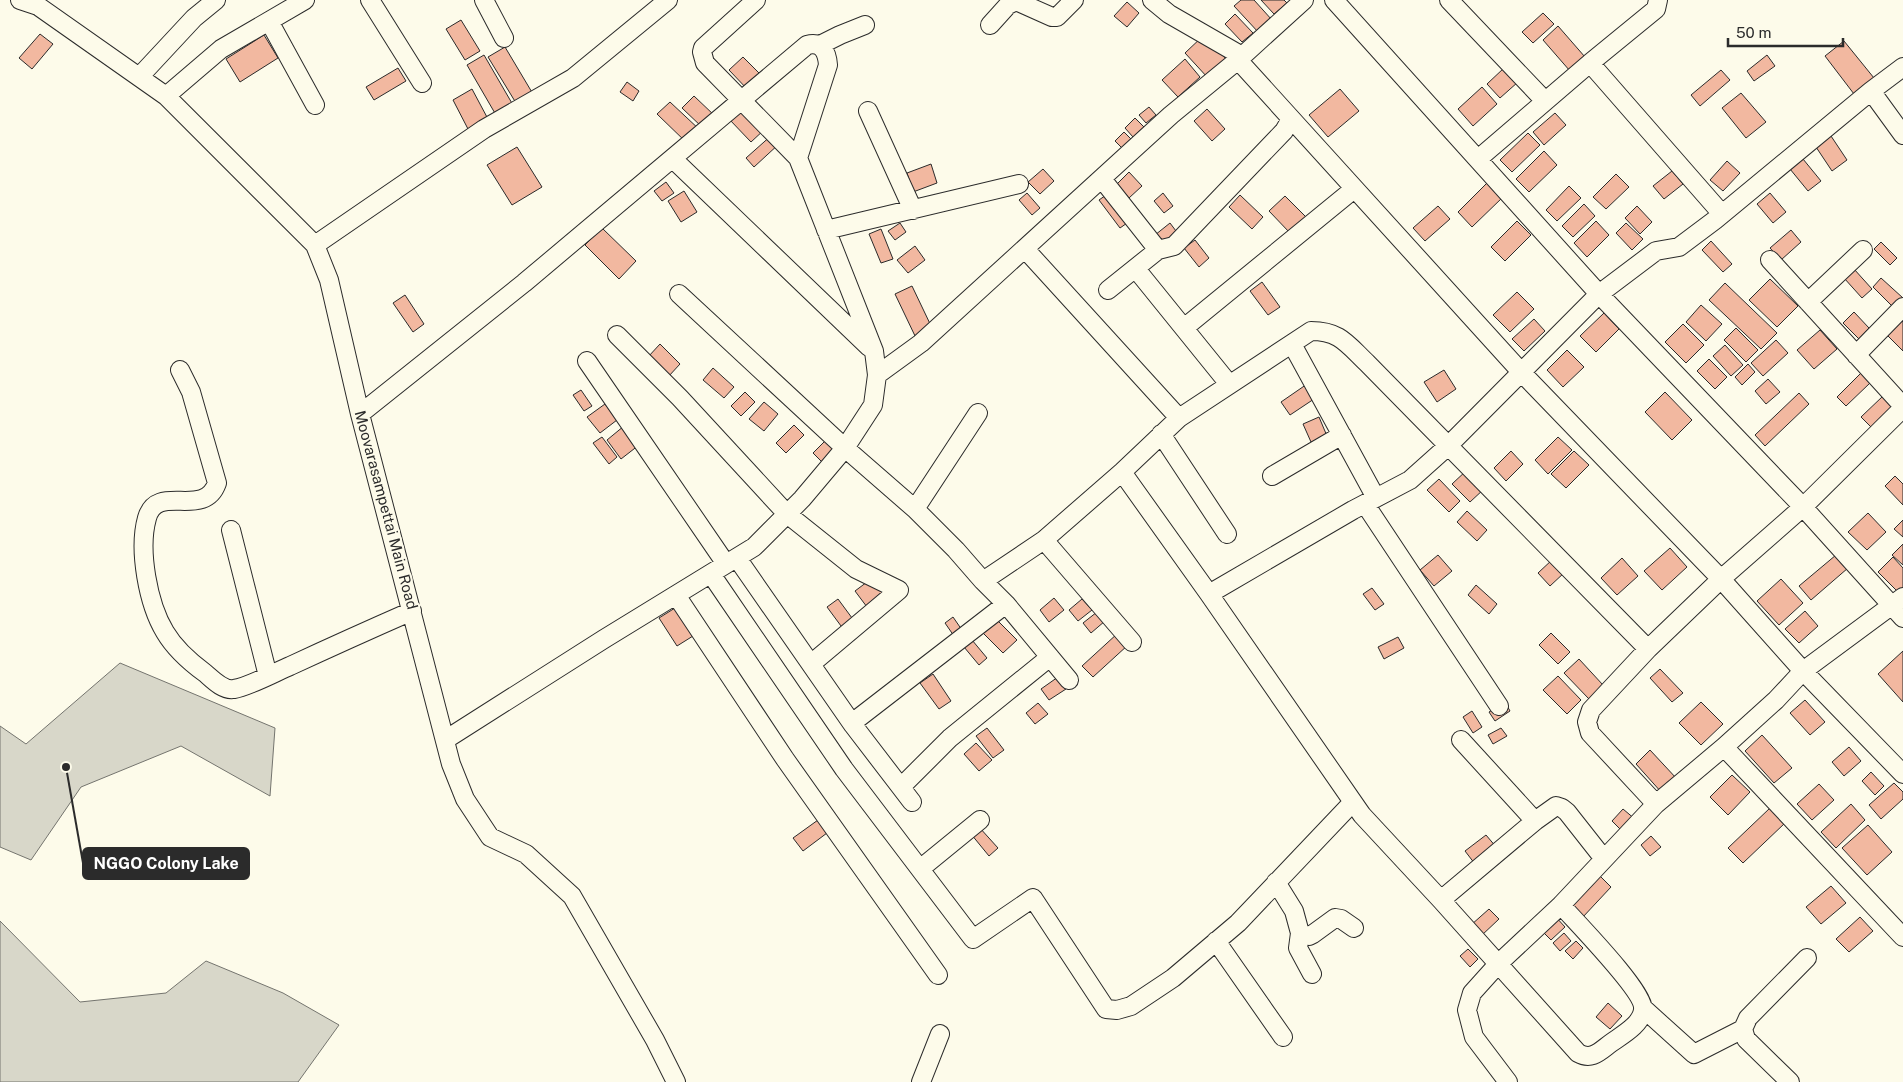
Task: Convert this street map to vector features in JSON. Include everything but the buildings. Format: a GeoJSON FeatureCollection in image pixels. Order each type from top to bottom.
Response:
{"type":"FeatureCollection","features":[{"type":"Feature","properties":{"kind":"street","name":"Moovarasampettai Main Road"},"geometry":{"type":"LineString","coordinates":[[20,0],[42,3],[166,96],[315,245],[329,280],[360,414],[451,764],[465,799],[490,837],[526,854],[572,896],[676,1082]]}},
{"type":"Feature","properties":{"kind":"street"},"geometry":{"type":"LineString","coordinates":[[140,76],[194,18],[216,0]]}},
{"type":"Feature","properties":{"kind":"street"},"geometry":{"type":"LineString","coordinates":[[166,96],[221,49],[305,0]]}},
{"type":"Feature","properties":{"kind":"street"},"geometry":{"type":"LineString","coordinates":[[370,0],[422,83]]}},
{"type":"Feature","properties":{"kind":"street"},"geometry":{"type":"LineString","coordinates":[[484,0],[504,38]]}},
{"type":"Feature","properties":{"kind":"street"},"geometry":{"type":"LineString","coordinates":[[315,245],[484,129],[573,78],[668,0]]}},
{"type":"Feature","properties":{"kind":"street"},"geometry":{"type":"LineString","coordinates":[[445,740],[604,638],[754,547],[802,499],[845,448],[872,405],[877,375],[874,351],[798,158],[705,63],[702,52],[703,48],[756,0]]}},
{"type":"Feature","properties":{"kind":"street"},"geometry":{"type":"LineString","coordinates":[[990,25],[1008,5],[1016,1],[1052,17],[1057,17],[1074,0]]}},
{"type":"Feature","properties":{"kind":"street"},"geometry":{"type":"LineString","coordinates":[[1152,0],[1169,14],[1240,58],[1354,189],[1522,373],[1721,579],[1803,671],[1903,774]]}},
{"type":"Feature","properties":{"kind":"street"},"geometry":{"type":"LineString","coordinates":[[877,375],[921,343],[1171,115],[1240,58],[1304,0]]}},
{"type":"Feature","properties":{"kind":"street"},"geometry":{"type":"LineString","coordinates":[[1334,0],[1599,294],[1899,607],[1803,671],[1776,700],[1656,804],[1561,905],[1499,963],[1472,993],[1467,1010],[1474,1037],[1508,1082]]}},
{"type":"Feature","properties":{"kind":"street"},"geometry":{"type":"LineString","coordinates":[[1449,0],[1545,101]]}},
{"type":"Feature","properties":{"kind":"street"},"geometry":{"type":"LineString","coordinates":[[1478,159],[1656,9],[1658,0]]}},
{"type":"Feature","properties":{"kind":"street"},"geometry":{"type":"LineString","coordinates":[[269,21],[315,105]]}},
{"type":"Feature","properties":{"kind":"street"},"geometry":{"type":"LineString","coordinates":[[820,45],[865,25]]}},
{"type":"Feature","properties":{"kind":"street"},"geometry":{"type":"LineString","coordinates":[[360,414],[524,283],[743,101],[807,45],[814,43],[820,45],[827,54],[828,65],[798,158]]}},
{"type":"Feature","properties":{"kind":"street"},"geometry":{"type":"LineString","coordinates":[[1590,63],[1722,214]]}},
{"type":"Feature","properties":{"kind":"street"},"geometry":{"type":"LineString","coordinates":[[1209,594],[1410,480],[1448,446],[1599,294],[1656,250],[1679,248],[1903,67]]}},
{"type":"Feature","properties":{"kind":"street"},"geometry":{"type":"LineString","coordinates":[[1871,91],[1903,135]]}},
{"type":"Feature","properties":{"kind":"street"},"geometry":{"type":"LineString","coordinates":[[868,110],[913,210]]}},
{"type":"Feature","properties":{"kind":"street"},"geometry":{"type":"LineString","coordinates":[[1108,290],[1158,250],[1174,246],[1284,131],[1292,119]]}},
{"type":"Feature","properties":{"kind":"street"},"geometry":{"type":"LineString","coordinates":[[673,159],[874,351]]}},
{"type":"Feature","properties":{"kind":"street"},"geometry":{"type":"LineString","coordinates":[[1102,179],[1158,250]]}},
{"type":"Feature","properties":{"kind":"street"},"geometry":{"type":"LineString","coordinates":[[826,230],[1019,184]]}},
{"type":"Feature","properties":{"kind":"street"},"geometry":{"type":"LineString","coordinates":[[1184,328],[1354,189]]}},
{"type":"Feature","properties":{"kind":"street"},"geometry":{"type":"LineString","coordinates":[[1025,249],[1179,418]]}},
{"type":"Feature","properties":{"kind":"street"},"geometry":{"type":"LineString","coordinates":[[1808,302],[1863,250]]}},
{"type":"Feature","properties":{"kind":"street"},"geometry":{"type":"LineString","coordinates":[[1656,804],[1590,733],[1587,722],[1591,710],[1648,649],[1721,579],[1803,507],[1903,407],[1770,260]]}},
{"type":"Feature","properties":{"kind":"street"},"geometry":{"type":"LineString","coordinates":[[1136,269],[1229,384]]}},
{"type":"Feature","properties":{"kind":"street"},"geometry":{"type":"LineString","coordinates":[[679,294],[845,448],[915,509],[1006,604],[1069,680]]}},
{"type":"Feature","properties":{"kind":"street"},"geometry":{"type":"LineString","coordinates":[[1856,355],[1903,307]]}},
{"type":"Feature","properties":{"kind":"street"},"geometry":{"type":"LineString","coordinates":[[983,582],[1044,540],[1122,472],[1179,418],[1311,331],[1326,331],[1338,336],[1648,649]]}},
{"type":"Feature","properties":{"kind":"street"},"geometry":{"type":"LineString","coordinates":[[618,335],[680,398],[787,514],[856,569],[899,590],[811,664]]}},
{"type":"Feature","properties":{"kind":"street"},"geometry":{"type":"LineString","coordinates":[[1292,344],[1342,435],[1371,501],[1498,706]]}},
{"type":"Feature","properties":{"kind":"street"},"geometry":{"type":"LineString","coordinates":[[587,361],[724,565],[844,769],[973,939],[1033,898],[1106,1009],[1117,1010],[1132,1006],[1173,978],[1238,922],[1353,802]]}},
{"type":"Feature","properties":{"kind":"street"},"geometry":{"type":"LineString","coordinates":[[180,370],[191,392],[218,483],[214,492],[207,498],[160,502],[154,506],[148,516],[145,531],[145,561],[149,589],[165,632],[177,649],[213,680],[225,688],[233,689],[268,676],[412,611]]}},
{"type":"Feature","properties":{"kind":"street"},"geometry":{"type":"LineString","coordinates":[[915,509],[978,413]]}},
{"type":"Feature","properties":{"kind":"street"},"geometry":{"type":"LineString","coordinates":[[1161,434],[1227,534]]}},
{"type":"Feature","properties":{"kind":"street"},"geometry":{"type":"LineString","coordinates":[[1272,476],[1342,435]]}},
{"type":"Feature","properties":{"kind":"street"},"geometry":{"type":"LineString","coordinates":[[1122,472],[1209,594],[1362,816],[1499,963],[1578,1053],[1584,1057],[1593,1056],[1632,1028],[1641,1016],[1643,1008]]}},
{"type":"Feature","properties":{"kind":"street"},"geometry":{"type":"LineString","coordinates":[[231,530],[268,676]]}},
{"type":"Feature","properties":{"kind":"street"},"geometry":{"type":"LineString","coordinates":[[1044,540],[1132,642]]}},
{"type":"Feature","properties":{"kind":"street"},"geometry":{"type":"LineString","coordinates":[[724,565],[811,664],[852,723],[912,802]]}},
{"type":"Feature","properties":{"kind":"street"},"geometry":{"type":"LineString","coordinates":[[676,595],[784,759],[938,975]]}},
{"type":"Feature","properties":{"kind":"street"},"geometry":{"type":"LineString","coordinates":[[852,723],[1006,604]]}},
{"type":"Feature","properties":{"kind":"street"},"geometry":{"type":"LineString","coordinates":[[900,787],[950,738],[1050,657]]}},
{"type":"Feature","properties":{"kind":"street"},"geometry":{"type":"LineString","coordinates":[[1461,740],[1535,821]]}},
{"type":"Feature","properties":{"kind":"street"},"geometry":{"type":"LineString","coordinates":[[1724,747],[1903,937]]}},
{"type":"Feature","properties":{"kind":"street"},"geometry":{"type":"LineString","coordinates":[[1441,900],[1535,821],[1556,806],[1567,812],[1604,860]]}},
{"type":"Feature","properties":{"kind":"street"},"geometry":{"type":"LineString","coordinates":[[920,869],[980,820]]}},
{"type":"Feature","properties":{"kind":"street"},"geometry":{"type":"LineString","coordinates":[[1276,882],[1294,911],[1300,933],[1298,948],[1312,974]]}},
{"type":"Feature","properties":{"kind":"street"},"geometry":{"type":"LineString","coordinates":[[1561,905],[1632,986],[1643,1008],[1694,1054],[1743,1029],[1748,1018],[1807,958]]}},
{"type":"Feature","properties":{"kind":"street"},"geometry":{"type":"LineString","coordinates":[[1300,933],[1308,936],[1313,934],[1335,918],[1341,919],[1354,928]]}},
{"type":"Feature","properties":{"kind":"street"},"geometry":{"type":"LineString","coordinates":[[1216,941],[1283,1037]]}},
{"type":"Feature","properties":{"kind":"street"},"geometry":{"type":"LineString","coordinates":[[1743,1029],[1746,1039],[1790,1082]]}},
{"type":"Feature","properties":{"kind":"street"},"geometry":{"type":"LineString","coordinates":[[921,1082],[940,1034]]}},
{"type":"Feature","properties":{"kind":"shaded area"},"geometry":{"type":"Polygon","coordinates":[[[120,663],[275,728],[270,796],[181,746],[81,787],[31,860],[0,847],[0,726],[26,744],[120,663]]]}},
{"type":"Feature","properties":{"kind":"shaded area"},"geometry":{"type":"Polygon","coordinates":[[[0,921],[80,1002],[166,993],[206,961],[283,993],[339,1025],[298,1082],[0,1082],[0,921]]]}},
{"type":"Feature","properties":{"kind":"place","name":"NGGO Colony Lake"},"geometry":{"type":"Point","coordinates":[66,767]}}]}
